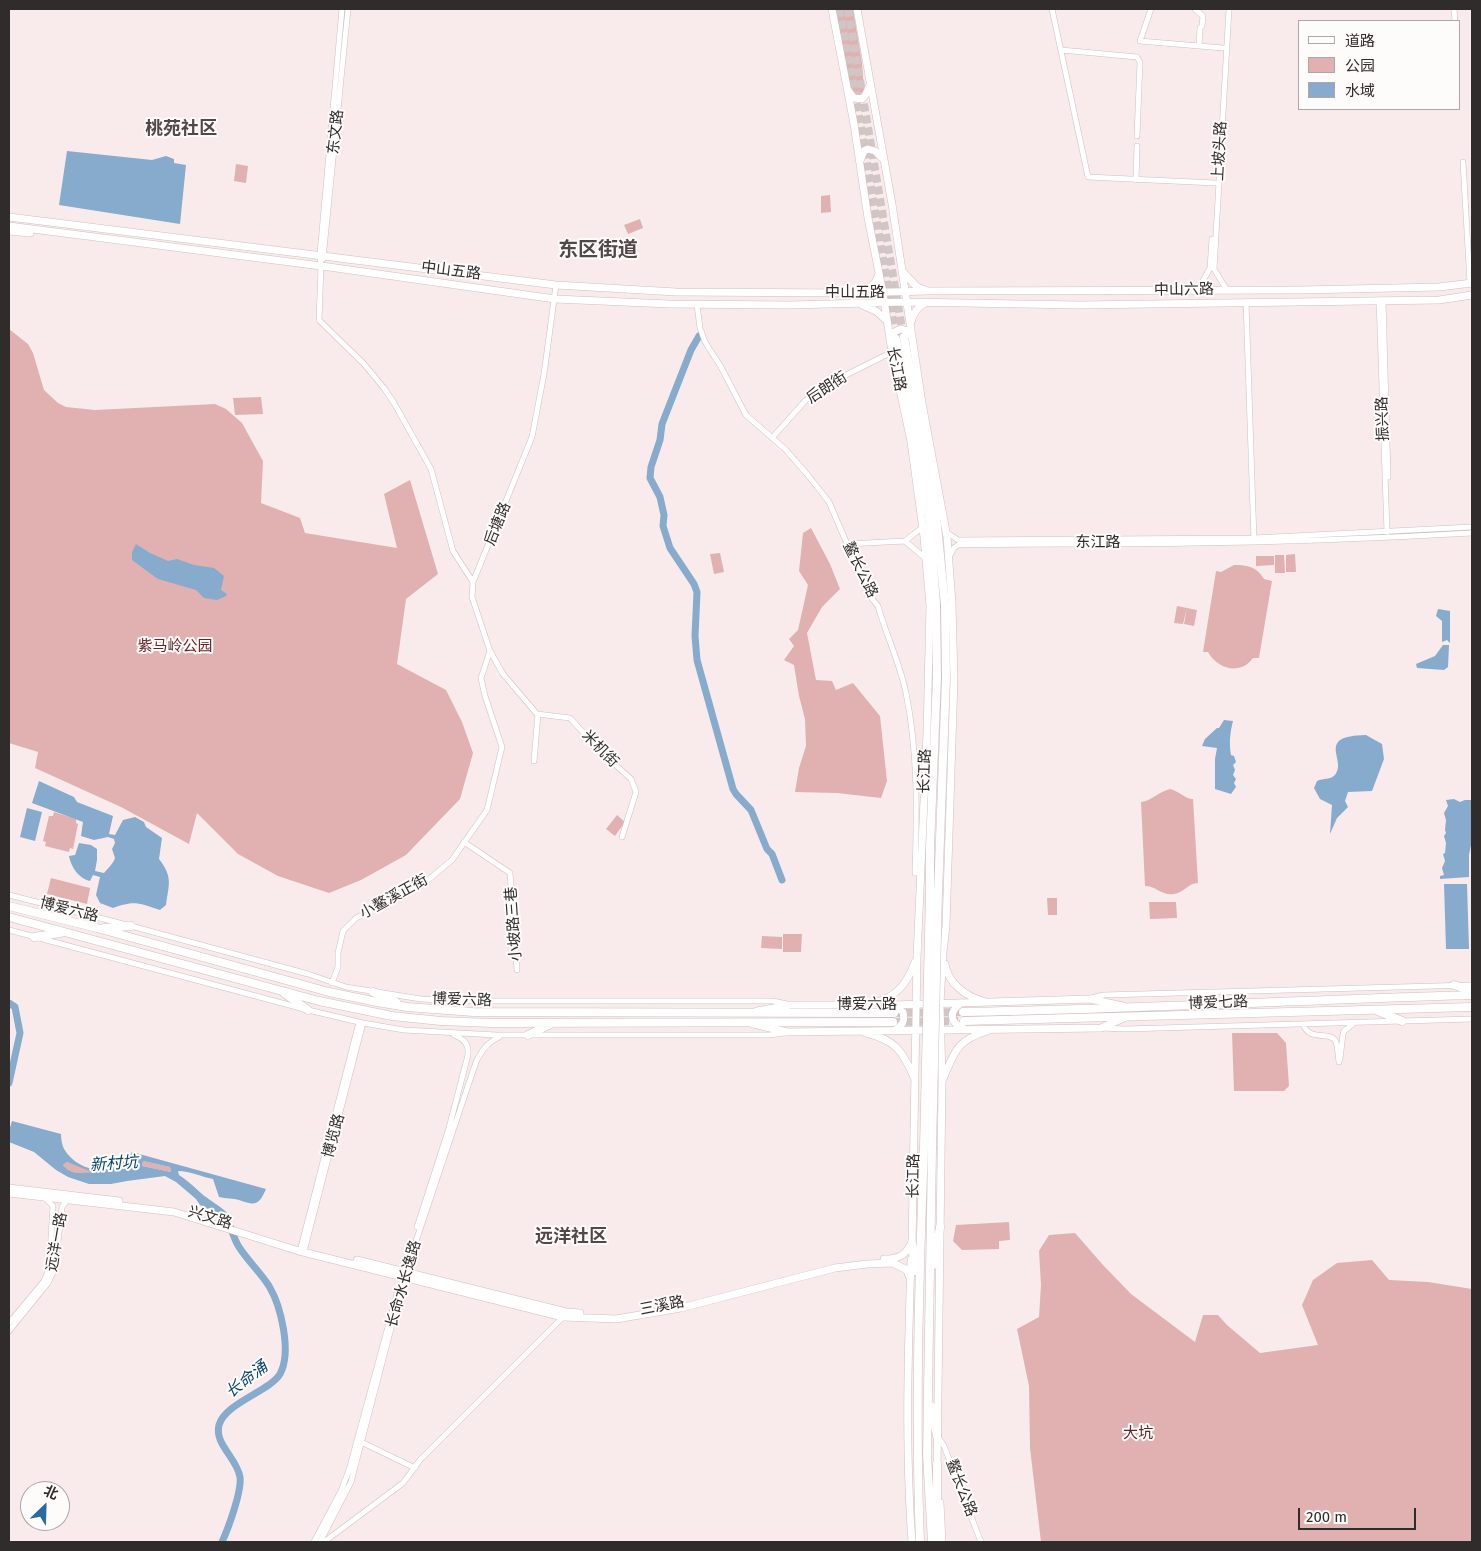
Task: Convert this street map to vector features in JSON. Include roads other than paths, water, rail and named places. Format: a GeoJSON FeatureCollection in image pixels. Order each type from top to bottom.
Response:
{"type":"FeatureCollection","features":[{"type":"Feature","properties":{"kind":"highway","name":"长江路"},"geometry":{"type":"LineString","coordinates":[[900,337],[929,518],[936,603],[937,682],[932,814],[934,893],[928,1148],[927,1454],[932,1542]]}},
{"type":"Feature","properties":{"kind":"highway","name":"长江路"},"geometry":{"type":"LineString","coordinates":[[900,337],[936,516],[945,605],[946,687],[940,841],[934,893]]}},
{"type":"Feature","properties":{"kind":"highway","name":"博爱六路"},"geometry":{"type":"LineString","coordinates":[[9,906],[98,928],[329,992],[408,1006],[472,1012],[744,1013],[893,1009]]}},
{"type":"Feature","properties":{"kind":"highway","name":"博爱六路"},"geometry":{"type":"LineString","coordinates":[[9,917],[319,1001],[392,1016],[471,1023],[748,1022],[894,1026]]}},
{"type":"Feature","properties":{"kind":"highway"},"geometry":{"type":"LineString","coordinates":[[98,928],[132,926]]}},
{"type":"Feature","properties":{"kind":"highway"},"geometry":{"type":"LineString","coordinates":[[34,937],[65,932]]}},
{"type":"Feature","properties":{"kind":"highway"},"geometry":{"type":"LineString","coordinates":[[1454,986],[1472,991]]}},
{"type":"Feature","properties":{"kind":"highway"},"geometry":{"type":"LineString","coordinates":[[278,989],[308,1010]]}},
{"type":"Feature","properties":{"kind":"highway"},"geometry":{"type":"LineString","coordinates":[[373,992],[408,1006]]}},
{"type":"Feature","properties":{"kind":"highway","name":"博爱七路"},"geometry":{"type":"LineString","coordinates":[[964,1021],[1128,1007],[1472,995]]}},
{"type":"Feature","properties":{"kind":"highway","name":"博爱七路"},"geometry":{"type":"LineString","coordinates":[[964,1021],[1472,1007]]}},
{"type":"Feature","properties":{"kind":"highway"},"geometry":{"type":"LineString","coordinates":[[1373,1010],[1402,1021]]}},
{"type":"Feature","properties":{"kind":"highway"},"geometry":{"type":"LineString","coordinates":[[528,1035],[553,1023]]}},
{"type":"Feature","properties":{"kind":"highway","name":"长江路"},"geometry":{"type":"LineString","coordinates":[[920,1542],[917,1454],[919,1301],[928,1148]]}},
{"type":"Feature","properties":{"kind":"highway"},"geometry":{"type":"LineString","coordinates":[[929,1276],[934,1264],[940,1227]]}},
{"type":"Feature","properties":{"kind":"highway"},"geometry":{"type":"LineString","coordinates":[[912,1243],[916,1294],[919,1301]]}},
{"type":"Feature","properties":{"kind":"highway"},"geometry":{"type":"LineString","coordinates":[[928,1391],[938,1436]]}},
{"type":"Feature","properties":{"kind":"highway"},"geometry":{"type":"LineString","coordinates":[[937,1464],[937,1542]]}},
{"type":"Feature","properties":{"kind":"main road","name":"长江路"},"geometry":{"type":"LineString","coordinates":[[832,9],[887,322],[900,337],[946,535],[948,554],[954,679],[945,933],[940,1003],[942,1082],[937,1464],[942,1542]]}},
{"type":"Feature","properties":{"kind":"main road","name":"长江路"},"geometry":{"type":"LineString","coordinates":[[857,9],[910,324],[892,352],[911,442],[923,527],[930,606],[917,957],[910,1286],[909,1502],[912,1542]]}},
{"type":"Feature","properties":{"kind":"main road"},"geometry":{"type":"LineString","coordinates":[[847,88],[854,98],[862,99],[870,84]]}},
{"type":"Feature","properties":{"kind":"main road"},"geometry":{"type":"LineString","coordinates":[[860,164],[862,156],[868,149],[875,151],[883,159]]}},
{"type":"Feature","properties":{"kind":"main road"},"geometry":{"type":"LineString","coordinates":[[9,212],[34,216],[44,220]]}},
{"type":"Feature","properties":{"kind":"main road","name":"中山五路"},"geometry":{"type":"LineString","coordinates":[[9,216],[556,285],[676,292],[896,292]]}},
{"type":"Feature","properties":{"kind":"main road","name":"中山五路"},"geometry":{"type":"LineString","coordinates":[[9,226],[321,266],[555,299],[698,305],[906,302]]}},
{"type":"Feature","properties":{"kind":"main road","name":"中山五路"},"geometry":{"type":"LineString","coordinates":[[9,231],[34,234],[42,230]]}},
{"type":"Feature","properties":{"kind":"main road"},"geometry":{"type":"LineString","coordinates":[[902,271],[917,287],[928,291]]}},
{"type":"Feature","properties":{"kind":"main road"},"geometry":{"type":"LineString","coordinates":[[857,293],[872,286],[877,281],[879,273]]}},
{"type":"Feature","properties":{"kind":"main road","name":"中山六路"},"geometry":{"type":"LineString","coordinates":[[896,292],[1439,287],[1471,283]]}},
{"type":"Feature","properties":{"kind":"main road","name":"中山六路"},"geometry":{"type":"LineString","coordinates":[[906,302],[1080,305],[1439,300],[1472,295]]}},
{"type":"Feature","properties":{"kind":"main road"},"geometry":{"type":"LineString","coordinates":[[910,324],[918,308],[927,302]]}},
{"type":"Feature","properties":{"kind":"main road"},"geometry":{"type":"LineString","coordinates":[[857,304],[876,311],[887,322]]}},
{"type":"Feature","properties":{"kind":"main road"},"geometry":{"type":"LineString","coordinates":[[927,710],[937,682]]}},
{"type":"Feature","properties":{"kind":"main road","name":"长江路"},"geometry":{"type":"LineString","coordinates":[[946,687],[952,732]]}},
{"type":"Feature","properties":{"kind":"main road"},"geometry":{"type":"LineString","coordinates":[[925,775],[932,814]]}},
{"type":"Feature","properties":{"kind":"main road"},"geometry":{"type":"LineString","coordinates":[[940,841],[950,802]]}},
{"type":"Feature","properties":{"kind":"main road"},"geometry":{"type":"LineString","coordinates":[[918,932],[922,939],[926,941],[938,941],[945,933]]}},
{"type":"Feature","properties":{"kind":"main road"},"geometry":{"type":"LineString","coordinates":[[943,952],[946,972],[950,980],[963,992],[991,1003]]}},
{"type":"Feature","properties":{"kind":"main road"},"geometry":{"type":"LineString","coordinates":[[866,1005],[883,1000],[900,989],[912,970],[917,957]]}},
{"type":"Feature","properties":{"kind":"main road"},"geometry":{"type":"LineString","coordinates":[[940,1003],[1090,999],[1128,1007]]}},
{"type":"Feature","properties":{"kind":"main road","name":"博爱六路"},"geometry":{"type":"LineString","coordinates":[[790,1005],[866,1005],[893,1009],[916,1004],[940,1003]]}},
{"type":"Feature","properties":{"kind":"main road"},"geometry":{"type":"LineString","coordinates":[[962,1003],[952,1013],[956,1025],[964,1021]]}},
{"type":"Feature","properties":{"kind":"main road"},"geometry":{"type":"LineString","coordinates":[[744,1013],[790,1005]]}},
{"type":"Feature","properties":{"kind":"main road"},"geometry":{"type":"LineString","coordinates":[[893,1009],[903,1012],[904,1019],[902,1025],[894,1026]]}},
{"type":"Feature","properties":{"kind":"main road"},"geometry":{"type":"LineString","coordinates":[[1101,1028],[1126,1017]]}},
{"type":"Feature","properties":{"kind":"main road","name":"博爱七路"},"geometry":{"type":"LineString","coordinates":[[930,1030],[941,1029],[964,1021],[993,1029],[1101,1028]]}},
{"type":"Feature","properties":{"kind":"main road"},"geometry":{"type":"LineString","coordinates":[[748,1022],[787,1032]]}},
{"type":"Feature","properties":{"kind":"main road","name":"博爱六路"},"geometry":{"type":"LineString","coordinates":[[787,1032],[858,1031],[894,1026],[916,1030],[930,1030]]}},
{"type":"Feature","properties":{"kind":"main road"},"geometry":{"type":"LineString","coordinates":[[942,1082],[957,1048],[969,1037],[993,1029]]}},
{"type":"Feature","properties":{"kind":"main road"},"geometry":{"type":"LineString","coordinates":[[858,1031],[879,1036],[896,1046],[905,1057],[915,1079]]}},
{"type":"Feature","properties":{"kind":"main road"},"geometry":{"type":"LineString","coordinates":[[915,1063],[924,1045],[929,1043],[938,1046],[942,1065]]}},
{"type":"Feature","properties":{"kind":"main road","name":"兴文路"},"geometry":{"type":"LineString","coordinates":[[9,1188],[175,1208],[302,1250],[404,1274]]}},
{"type":"Feature","properties":{"kind":"main road","name":"兴文路"},"geometry":{"type":"LineString","coordinates":[[9,1193],[174,1212],[224,1225]]}},
{"type":"Feature","properties":{"kind":"main road","name":"三溪路"},"geometry":{"type":"LineString","coordinates":[[404,1274],[566,1312],[616,1315],[680,1304],[834,1265],[900,1258],[906,1253],[912,1243]]}},
{"type":"Feature","properties":{"kind":"main road","name":"三溪路"},"geometry":{"type":"LineString","coordinates":[[563,1317],[616,1320],[681,1308],[835,1268],[867,1264],[893,1263],[901,1266],[907,1270],[910,1286]]}},
{"type":"Feature","properties":{"kind":"main road"},"geometry":{"type":"LineString","coordinates":[[404,1274],[563,1317]]}},
{"type":"Feature","properties":{"kind":"street","name":"东文路"},"geometry":{"type":"LineString","coordinates":[[322,255],[342,9]]}},
{"type":"Feature","properties":{"kind":"street","name":"东文路"},"geometry":{"type":"LineString","coordinates":[[322,255],[348,9]]}},
{"type":"Feature","properties":{"kind":"street"},"geometry":{"type":"LineString","coordinates":[[1052,9],[1088,177],[1215,184]]}},
{"type":"Feature","properties":{"kind":"street"},"geometry":{"type":"LineString","coordinates":[[1151,9],[1140,41],[1223,48]]}},
{"type":"Feature","properties":{"kind":"street"},"geometry":{"type":"LineString","coordinates":[[1195,9],[1203,16],[1199,46]]}},
{"type":"Feature","properties":{"kind":"street","name":"上坡头路"},"geometry":{"type":"LineString","coordinates":[[1198,290],[1210,268],[1227,9]]}},
{"type":"Feature","properties":{"kind":"street","name":"上坡头路"},"geometry":{"type":"LineString","coordinates":[[1227,9],[1214,270],[1227,290]]}},
{"type":"Feature","properties":{"kind":"street"},"geometry":{"type":"LineString","coordinates":[[1061,50],[1137,57],[1140,62],[1137,136]]}},
{"type":"Feature","properties":{"kind":"street"},"geometry":{"type":"LineString","coordinates":[[1136,180],[1137,146]]}},
{"type":"Feature","properties":{"kind":"street"},"geometry":{"type":"LineString","coordinates":[[1463,162],[1471,283]]}},
{"type":"Feature","properties":{"kind":"street"},"geometry":{"type":"LineString","coordinates":[[322,255],[319,320],[364,364],[394,403],[431,469],[453,551],[473,582]]}},
{"type":"Feature","properties":{"kind":"street","name":"后塘路"},"geometry":{"type":"LineString","coordinates":[[538,714],[503,674],[490,651],[472,597],[473,582],[532,437],[556,285]]}},
{"type":"Feature","properties":{"kind":"street","name":"振兴路"},"geometry":{"type":"LineString","coordinates":[[1381,300],[1389,534]]}},
{"type":"Feature","properties":{"kind":"street"},"geometry":{"type":"LineString","coordinates":[[1246,302],[1254,540]]}},
{"type":"Feature","properties":{"kind":"street","name":"鳌长公路"},"geometry":{"type":"LineString","coordinates":[[698,305],[700,328],[705,342],[721,367],[746,415],[772,438],[807,474],[829,502],[869,595],[878,606],[906,692],[916,762],[915,803],[918,828],[915,873],[921,873]]}},
{"type":"Feature","properties":{"kind":"street","name":"后朗街"},"geometry":{"type":"LineString","coordinates":[[772,438],[806,400],[834,381],[892,352]]}},
{"type":"Feature","properties":{"kind":"street"},"geometry":{"type":"LineString","coordinates":[[846,544],[905,541],[923,527]]}},
{"type":"Feature","properties":{"kind":"street","name":"东江路"},"geometry":{"type":"LineString","coordinates":[[1389,534],[1472,527]]}},
{"type":"Feature","properties":{"kind":"street","name":"东江路"},"geometry":{"type":"LineString","coordinates":[[948,554],[958,545],[1034,543],[1190,544],[1389,534],[1472,533]]}},
{"type":"Feature","properties":{"kind":"street","name":"东江路"},"geometry":{"type":"LineString","coordinates":[[946,535],[958,540],[1254,540]]}},
{"type":"Feature","properties":{"kind":"street"},"geometry":{"type":"LineString","coordinates":[[905,541],[925,558]]}},
{"type":"Feature","properties":{"kind":"street","name":"小鳌溪正街"},"geometry":{"type":"LineString","coordinates":[[332,983],[338,967],[338,953],[343,931],[356,918],[422,885],[452,860],[487,810],[502,747],[482,678],[490,651]]}},
{"type":"Feature","properties":{"kind":"street"},"geometry":{"type":"LineString","coordinates":[[534,761],[538,714]]}},
{"type":"Feature","properties":{"kind":"street","name":"米机街"},"geometry":{"type":"LineString","coordinates":[[538,714],[570,718],[598,749],[631,779],[636,792],[622,837]]}},
{"type":"Feature","properties":{"kind":"street","name":"小坡路三巷"},"geometry":{"type":"LineString","coordinates":[[464,842],[510,873],[517,970]]}},
{"type":"Feature","properties":{"kind":"street","name":"博爱六路"},"geometry":{"type":"LineString","coordinates":[[9,895],[132,926],[308,974],[332,983],[373,992],[464,1001],[773,1001],[790,1005]]}},
{"type":"Feature","properties":{"kind":"street","name":"博爱六路"},"geometry":{"type":"LineString","coordinates":[[9,930],[308,1010],[361,1023],[404,1030],[451,1034],[502,1035],[769,1035],[787,1032]]}},
{"type":"Feature","properties":{"kind":"street"},"geometry":{"type":"LineString","coordinates":[[1090,999],[1104,995],[1472,985]]}},
{"type":"Feature","properties":{"kind":"street"},"geometry":{"type":"LineString","coordinates":[[1101,1028],[1125,1030],[1472,1018]]}},
{"type":"Feature","properties":{"kind":"street"},"geometry":{"type":"LineString","coordinates":[[1303,1024],[1310,1034],[1328,1036],[1334,1039],[1339,1062],[1342,1054],[1342,1034],[1356,1022]]}},
{"type":"Feature","properties":{"kind":"street","name":"博览路"},"geometry":{"type":"LineString","coordinates":[[302,1250],[361,1023]]}},
{"type":"Feature","properties":{"kind":"street","name":"长命水长逸路"},"geometry":{"type":"LineString","coordinates":[[320,1542],[351,1482],[359,1442],[404,1274],[449,1128],[468,1055],[468,1047],[465,1042],[460,1037],[451,1034]]}},
{"type":"Feature","properties":{"kind":"street","name":"长命水长逸路"},"geometry":{"type":"LineString","coordinates":[[404,1274],[476,1062],[482,1049],[489,1042],[502,1035]]}},
{"type":"Feature","properties":{"kind":"street"},"geometry":{"type":"LineString","coordinates":[[45,1197],[54,1206],[51,1245],[64,1246]]}},
{"type":"Feature","properties":{"kind":"street","name":"远洋一路"},"geometry":{"type":"LineString","coordinates":[[9,1331],[44,1287],[55,1268],[62,1207],[67,1200]]}},
{"type":"Feature","properties":{"kind":"street","name":"远洋一路"},"geometry":{"type":"LineString","coordinates":[[9,1323],[44,1287],[49,1269],[51,1245]]}},
{"type":"Feature","properties":{"kind":"street"},"geometry":{"type":"LineString","coordinates":[[324,1542],[403,1484],[420,1460],[563,1317]]}},
{"type":"Feature","properties":{"kind":"street","name":"鳌长公路"},"geometry":{"type":"LineString","coordinates":[[938,1436],[944,1446],[981,1542]]}},
{"type":"Feature","properties":{"kind":"street"},"geometry":{"type":"LineString","coordinates":[[359,1442],[415,1468]]}},
{"type":"Feature","properties":{"kind":"street","name":"长命水长逸路"},"geometry":{"type":"LineString","coordinates":[[314,1542],[341,1491],[359,1442]]}},
{"type":"Feature","properties":{"kind":"street"},"geometry":{"type":"LineString","coordinates":[[327,1528],[335,1534]]}},
{"type":"Feature","properties":{"kind":"water"},"geometry":{"type":"Polygon","coordinates":[[[67,151],[152,160],[166,156],[174,159],[174,163],[186,165],[180,224],[59,205],[67,151]]]}},
{"type":"Feature","properties":{"kind":"water"},"geometry":{"type":"Polygon","coordinates":[[[136,544],[168,561],[177,559],[194,565],[214,568],[224,576],[221,590],[227,594],[226,596],[217,600],[204,598],[196,590],[158,579],[132,560],[132,552],[136,544]]]}},
{"type":"Feature","properties":{"kind":"water"},"geometry":{"type":"Polygon","coordinates":[[[1438,609],[1450,611],[1450,643],[1447,640],[1442,642],[1442,621],[1436,616],[1438,609]]]}},
{"type":"Feature","properties":{"kind":"water"},"geometry":{"type":"Polygon","coordinates":[[[1443,645],[1449,645],[1448,667],[1444,670],[1417,668],[1416,664],[1435,656],[1443,645]]]}},
{"type":"Feature","properties":{"kind":"water"},"geometry":{"type":"Polygon","coordinates":[[[1224,720],[1233,721],[1230,747],[1231,755],[1234,756],[1236,762],[1233,765],[1235,770],[1233,775],[1236,779],[1234,783],[1236,787],[1231,794],[1215,789],[1217,748],[1202,746],[1205,739],[1219,728],[1224,720]]]}},
{"type":"Feature","properties":{"kind":"water"},"geometry":{"type":"Polygon","coordinates":[[[1366,735],[1382,744],[1384,759],[1372,791],[1348,792],[1345,801],[1348,807],[1337,818],[1330,834],[1332,805],[1320,799],[1314,788],[1317,781],[1331,778],[1335,775],[1338,769],[1337,744],[1350,736],[1366,735]]]}},
{"type":"Feature","properties":{"kind":"water"},"geometry":{"type":"Polygon","coordinates":[[[39,781],[74,797],[77,802],[113,816],[109,834],[115,835],[123,820],[135,817],[144,822],[146,827],[162,838],[159,859],[169,881],[166,905],[160,910],[136,903],[113,908],[100,903],[96,895],[100,877],[93,875],[90,881],[82,878],[74,868],[69,856],[75,855],[79,843],[91,845],[97,849],[95,871],[104,873],[115,858],[112,849],[115,843],[114,839],[108,837],[94,840],[81,836],[83,822],[32,803],[39,781]]]}},
{"type":"Feature","properties":{"kind":"water"},"geometry":{"type":"Polygon","coordinates":[[[1454,799],[1460,802],[1472,800],[1472,840],[1469,855],[1469,877],[1440,879],[1440,876],[1444,875],[1442,868],[1445,861],[1443,854],[1445,853],[1446,843],[1444,836],[1446,833],[1446,820],[1444,813],[1448,806],[1446,800],[1454,799]]]}},
{"type":"Feature","properties":{"kind":"water"},"geometry":{"type":"Polygon","coordinates":[[[27,808],[42,812],[35,841],[20,837],[27,808]]]}},
{"type":"Feature","properties":{"kind":"water"},"geometry":{"type":"Polygon","coordinates":[[[1444,884],[1467,884],[1469,949],[1446,949],[1444,884]]]}},
{"type":"Feature","properties":{"kind":"water"},"geometry":{"type":"Polygon","coordinates":[[[12,1121],[61,1134],[63,1147],[79,1164],[88,1168],[98,1170],[117,1166],[132,1152],[266,1189],[256,1203],[222,1198],[219,1197],[213,1179],[178,1171],[179,1175],[214,1203],[208,1209],[200,1205],[196,1199],[176,1182],[165,1176],[111,1184],[89,1184],[68,1177],[34,1152],[9,1142],[9,1131],[12,1121]],[[143,1161],[142,1166],[171,1172],[170,1167],[143,1161]],[[67,1162],[63,1165],[72,1172],[92,1172],[67,1162]]]}},
{"type":"Feature","properties":{"kind":"waterway"},"geometry":{"type":"LineString","coordinates":[[699,336],[691,350],[662,424],[660,440],[651,467],[650,478],[660,497],[664,515],[663,526],[670,548],[694,584],[697,592],[695,636],[697,660],[733,789],[751,810],[782,880]]}},
{"type":"Feature","properties":{"kind":"waterway","name":"新村坑"},"geometry":{"type":"LineString","coordinates":[[9,1003],[15,1007],[20,1033],[9,1083]]}},
{"type":"Feature","properties":{"kind":"waterway","name":"长命涌"},"geometry":{"type":"LineString","coordinates":[[204,1200],[225,1216],[239,1247],[269,1286],[281,1317],[285,1342],[285,1354],[280,1374],[267,1386],[230,1410],[223,1417],[219,1425],[218,1432],[220,1438],[240,1477],[237,1500],[222,1542]]}},
{"type":"Feature","properties":{"kind":"tunnel"},"geometry":{"type":"LineString","coordinates":[[839,9],[896,337]]}},
{"type":"Feature","properties":{"kind":"tunnel"},"geometry":{"type":"LineString","coordinates":[[848,9],[903,335]]}},
{"type":"Feature","properties":{"kind":"tunnel"},"geometry":{"type":"LineString","coordinates":[[894,1013],[963,1012]]}},
{"type":"Feature","properties":{"kind":"tunnel"},"geometry":{"type":"LineString","coordinates":[[893,1022],[958,1021]]}},
{"type":"Feature","properties":{"kind":"district","name":"桃苑社区"},"geometry":{"type":"Point","coordinates":[181,129]}},
{"type":"Feature","properties":{"kind":"district","name":"东区街道"},"geometry":{"type":"Point","coordinates":[598,250]}},
{"type":"Feature","properties":{"kind":"district","name":"远洋社区"},"geometry":{"type":"Point","coordinates":[571,1237]}},
{"type":"Feature","properties":{"kind":"park label","name":"紫马岭公园"},"geometry":{"type":"Point","coordinates":[175,647]}},
{"type":"Feature","properties":{"kind":"park label","name":"大坑"},"geometry":{"type":"Point","coordinates":[1138,1434]}}]}
